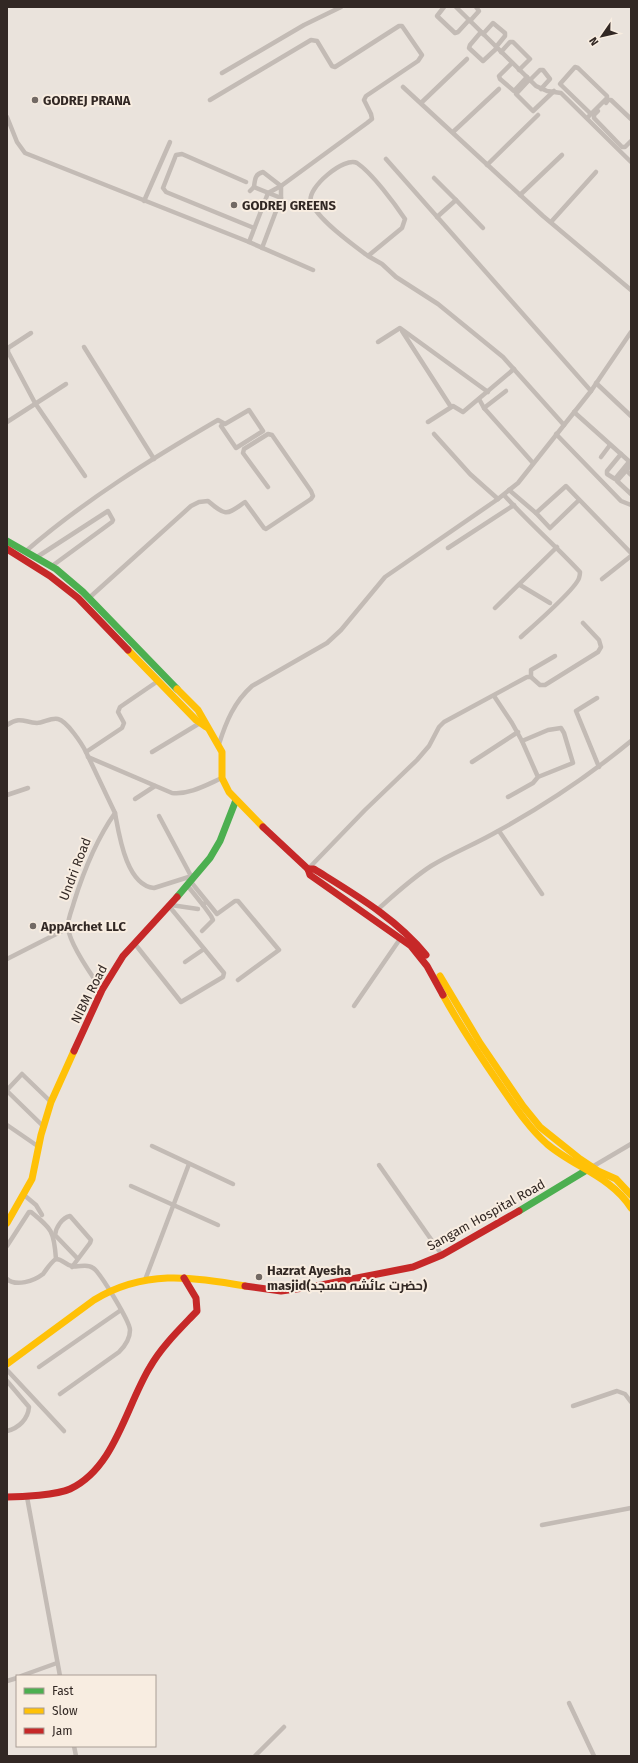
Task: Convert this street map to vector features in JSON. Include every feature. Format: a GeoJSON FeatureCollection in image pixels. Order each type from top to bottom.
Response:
{"type":"FeatureCollection","features":[{"type":"Feature","properties":{"kind":"main road"},"geometry":{"type":"LineString","coordinates":[[7,541],[52,567],[89,598],[200,723],[210,731]]}},
{"type":"Feature","properties":{"kind":"main road"},"geometry":{"type":"LineString","coordinates":[[7,549],[46,573],[78,598],[161,678],[198,710],[218,744],[223,758],[222,778],[229,792],[256,821],[308,869],[310,875],[403,935]]}},
{"type":"Feature","properties":{"kind":"main road","name":"NIBM Road"},"geometry":{"type":"LineString","coordinates":[[7,1223],[32,1179],[43,1126],[51,1102],[102,990],[123,956],[170,905],[217,848],[236,800]]}},
{"type":"Feature","properties":{"kind":"main road"},"geometry":{"type":"LineString","coordinates":[[308,869],[314,868],[377,910],[403,935],[427,966],[466,1034],[519,1112],[592,1167],[616,1179],[631,1195]]}},
{"type":"Feature","properties":{"kind":"main road"},"geometry":{"type":"LineString","coordinates":[[531,1122],[549,1145],[585,1171],[612,1186],[624,1196],[631,1208]]}},
{"type":"Feature","properties":{"kind":"main road","name":"Sangam Hospital Road"},"geometry":{"type":"LineString","coordinates":[[7,1364],[109,1290],[145,1280],[163,1277],[184,1278],[226,1282],[270,1290],[292,1290],[413,1267],[442,1254],[513,1216],[592,1167]]}},
{"type":"Feature","properties":{"kind":"main road"},"geometry":{"type":"LineString","coordinates":[[7,1497],[27,1497],[62,1492],[75,1487],[108,1455],[137,1390],[150,1366],[166,1344],[197,1311],[198,1306],[196,1300],[184,1278]]}},
{"type":"Feature","properties":{"kind":"street"},"geometry":{"type":"LineString","coordinates":[[222,73],[304,25],[340,7]]}},
{"type":"Feature","properties":{"kind":"street"},"geometry":{"type":"LineString","coordinates":[[444,7],[437,16],[455,33],[458,32],[479,11],[476,7]]}},
{"type":"Feature","properties":{"kind":"street"},"geometry":{"type":"LineString","coordinates":[[456,7],[512,63],[541,89],[561,93],[587,118],[622,147],[625,147],[631,141]]}},
{"type":"Feature","properties":{"kind":"street"},"geometry":{"type":"LineString","coordinates":[[498,49],[505,36],[504,33],[493,23],[470,45],[470,48],[484,61],[498,49],[510,42],[513,42],[530,59],[520,70]]}},
{"type":"Feature","properties":{"kind":"street"},"geometry":{"type":"LineString","coordinates":[[210,100],[311,40],[317,41],[332,66],[335,67],[399,26],[404,26],[422,55],[420,59],[366,96],[364,100],[372,119],[281,186],[268,193],[249,242]]}},
{"type":"Feature","properties":{"kind":"street"},"geometry":{"type":"LineString","coordinates":[[421,103],[467,58]]}},
{"type":"Feature","properties":{"kind":"street"},"geometry":{"type":"LineString","coordinates":[[512,63],[500,76],[500,79],[514,91],[540,70],[543,70],[550,79],[541,89]]}},
{"type":"Feature","properties":{"kind":"street"},"geometry":{"type":"LineString","coordinates":[[587,118],[591,114],[607,98],[578,68],[575,67],[560,84],[561,87],[591,114]]}},
{"type":"Feature","properties":{"kind":"street"},"geometry":{"type":"LineString","coordinates":[[529,79],[516,94],[533,111],[554,91]]}},
{"type":"Feature","properties":{"kind":"street"},"geometry":{"type":"LineString","coordinates":[[403,87],[520,195],[631,290]]}},
{"type":"Feature","properties":{"kind":"street"},"geometry":{"type":"LineString","coordinates":[[453,132],[498,89]]}},
{"type":"Feature","properties":{"kind":"street"},"geometry":{"type":"LineString","coordinates":[[631,119],[611,100],[608,100],[594,116],[608,136],[631,162]]}},
{"type":"Feature","properties":{"kind":"street"},"geometry":{"type":"LineString","coordinates":[[487,165],[538,115]]}},
{"type":"Feature","properties":{"kind":"street"},"geometry":{"type":"LineString","coordinates":[[7,117],[17,142],[25,153],[249,242],[313,270]]}},
{"type":"Feature","properties":{"kind":"street"},"geometry":{"type":"LineString","coordinates":[[144,201],[170,142]]}},
{"type":"Feature","properties":{"kind":"street"},"geometry":{"type":"LineString","coordinates":[[246,182],[182,154],[176,155],[163,188],[166,192],[254,228]]}},
{"type":"Feature","properties":{"kind":"street"},"geometry":{"type":"LineString","coordinates":[[520,195],[562,155]]}},
{"type":"Feature","properties":{"kind":"street"},"geometry":{"type":"LineString","coordinates":[[386,160],[591,391]]}},
{"type":"Feature","properties":{"kind":"street"},"geometry":{"type":"LineString","coordinates":[[368,256],[402,228],[405,219],[370,175],[357,163],[348,162],[338,167],[312,191],[311,202],[316,209],[340,234],[368,256],[382,264],[396,277],[438,304],[503,357],[564,424]]}},
{"type":"Feature","properties":{"kind":"street"},"geometry":{"type":"LineString","coordinates":[[281,186],[263,172],[258,173],[252,189],[281,198]]}},
{"type":"Feature","properties":{"kind":"street"},"geometry":{"type":"LineString","coordinates":[[551,222],[596,172]]}},
{"type":"Feature","properties":{"kind":"street"},"geometry":{"type":"LineString","coordinates":[[434,178],[483,228]]}},
{"type":"Feature","properties":{"kind":"street"},"geometry":{"type":"LineString","coordinates":[[262,248],[281,198],[281,186]]}},
{"type":"Feature","properties":{"kind":"street"},"geometry":{"type":"LineString","coordinates":[[437,217],[456,200]]}},
{"type":"Feature","properties":{"kind":"street"},"geometry":{"type":"LineString","coordinates":[[400,328],[488,392]]}},
{"type":"Feature","properties":{"kind":"street"},"geometry":{"type":"LineString","coordinates":[[378,342],[400,328]]}},
{"type":"Feature","properties":{"kind":"street"},"geometry":{"type":"LineString","coordinates":[[400,328],[450,407]]}},
{"type":"Feature","properties":{"kind":"street"},"geometry":{"type":"LineString","coordinates":[[31,333],[11,345],[8,348],[8,352],[35,403],[85,476]]}},
{"type":"Feature","properties":{"kind":"street"},"geometry":{"type":"LineString","coordinates":[[218,744],[232,711],[244,694],[252,686],[327,643],[341,630],[385,577],[504,495],[518,483],[591,391],[630,334]]}},
{"type":"Feature","properties":{"kind":"street"},"geometry":{"type":"LineString","coordinates":[[84,347],[154,459]]}},
{"type":"Feature","properties":{"kind":"street"},"geometry":{"type":"LineString","coordinates":[[428,422],[453,406],[463,412],[514,369]]}},
{"type":"Feature","properties":{"kind":"street"},"geometry":{"type":"LineString","coordinates":[[596,383],[631,416]]}},
{"type":"Feature","properties":{"kind":"street"},"geometry":{"type":"LineString","coordinates":[[7,422],[66,384]]}},
{"type":"Feature","properties":{"kind":"street"},"geometry":{"type":"LineString","coordinates":[[484,408],[506,391]]}},
{"type":"Feature","properties":{"kind":"street"},"geometry":{"type":"LineString","coordinates":[[479,399],[484,408],[533,463]]}},
{"type":"Feature","properties":{"kind":"street"},"geometry":{"type":"LineString","coordinates":[[249,410],[263,431],[236,448],[221,426],[223,424],[249,410]]}},
{"type":"Feature","properties":{"kind":"street"},"geometry":{"type":"LineString","coordinates":[[574,412],[630,463]]}},
{"type":"Feature","properties":{"kind":"street"},"geometry":{"type":"LineString","coordinates":[[26,551],[72,513],[102,492],[218,420],[223,424]]}},
{"type":"Feature","properties":{"kind":"street"},"geometry":{"type":"LineString","coordinates":[[89,598],[190,506],[199,502],[208,501],[223,513],[227,513],[245,502],[266,529],[311,499],[313,496],[312,491],[272,435],[268,434],[244,449],[243,452],[268,487]]}},
{"type":"Feature","properties":{"kind":"street"},"geometry":{"type":"LineString","coordinates":[[434,434],[470,474],[498,499]]}},
{"type":"Feature","properties":{"kind":"street"},"geometry":{"type":"LineString","coordinates":[[556,434],[621,501],[631,505]]}},
{"type":"Feature","properties":{"kind":"street"},"geometry":{"type":"LineString","coordinates":[[601,458],[610,445]]}},
{"type":"Feature","properties":{"kind":"street"},"geometry":{"type":"LineString","coordinates":[[620,454],[607,471],[607,474],[615,479],[630,463]]}},
{"type":"Feature","properties":{"kind":"street"},"geometry":{"type":"LineString","coordinates":[[630,463],[617,482],[631,494]]}},
{"type":"Feature","properties":{"kind":"street"},"geometry":{"type":"LineString","coordinates":[[626,470],[631,475]]}},
{"type":"Feature","properties":{"kind":"street"},"geometry":{"type":"LineString","coordinates":[[536,514],[566,486],[631,554],[602,579]]}},
{"type":"Feature","properties":{"kind":"street"},"geometry":{"type":"LineString","coordinates":[[509,490],[550,528],[580,500]]}},
{"type":"Feature","properties":{"kind":"street"},"geometry":{"type":"LineString","coordinates":[[504,495],[580,572],[580,578],[548,612],[521,637]]}},
{"type":"Feature","properties":{"kind":"street"},"geometry":{"type":"LineString","coordinates":[[448,548],[514,505]]}},
{"type":"Feature","properties":{"kind":"street"},"geometry":{"type":"LineString","coordinates":[[37,557],[108,511],[113,520],[112,522],[52,567]]}},
{"type":"Feature","properties":{"kind":"street"},"geometry":{"type":"LineString","coordinates":[[495,608],[557,547]]}},
{"type":"Feature","properties":{"kind":"street"},"geometry":{"type":"LineString","coordinates":[[520,585],[550,603]]}},
{"type":"Feature","properties":{"kind":"street"},"geometry":{"type":"LineString","coordinates":[[555,656],[531,670],[531,677],[540,685],[545,685],[598,652],[601,647],[599,640],[583,623]]}},
{"type":"Feature","properties":{"kind":"street"},"geometry":{"type":"LineString","coordinates":[[308,869],[364,810],[417,760],[429,746],[439,727],[444,722],[494,696],[524,678],[531,677]]}},
{"type":"Feature","properties":{"kind":"street"},"geometry":{"type":"LineString","coordinates":[[87,754],[122,728],[124,723],[118,712],[122,705],[161,678]]}},
{"type":"Feature","properties":{"kind":"street"},"geometry":{"type":"LineString","coordinates":[[494,696],[518,732],[538,777]]}},
{"type":"Feature","properties":{"kind":"street"},"geometry":{"type":"LineString","coordinates":[[596,698],[576,711],[599,767]]}},
{"type":"Feature","properties":{"kind":"street"},"geometry":{"type":"LineString","coordinates":[[7,725],[18,720],[38,723],[60,719],[74,734],[87,754],[115,813],[122,850],[129,865],[142,884],[154,888],[191,879]]}},
{"type":"Feature","properties":{"kind":"street"},"geometry":{"type":"LineString","coordinates":[[152,752],[200,723]]}},
{"type":"Feature","properties":{"kind":"street"},"geometry":{"type":"LineString","coordinates":[[508,797],[533,783],[538,777],[573,763],[564,733],[561,728],[554,728],[522,741]]}},
{"type":"Feature","properties":{"kind":"street"},"geometry":{"type":"LineString","coordinates":[[472,762],[518,732]]}},
{"type":"Feature","properties":{"kind":"street"},"geometry":{"type":"LineString","coordinates":[[377,910],[409,882],[431,866],[499,831],[553,798],[599,767],[631,741]]}},
{"type":"Feature","properties":{"kind":"street"},"geometry":{"type":"LineString","coordinates":[[87,754],[172,793],[184,793],[222,778]]}},
{"type":"Feature","properties":{"kind":"street"},"geometry":{"type":"LineString","coordinates":[[135,799],[155,786]]}},
{"type":"Feature","properties":{"kind":"street"},"geometry":{"type":"LineString","coordinates":[[7,795],[28,788]]}},
{"type":"Feature","properties":{"kind":"street","name":"Undri Road"},"geometry":{"type":"LineString","coordinates":[[68,928],[76,897],[91,854],[101,834],[115,813]]}},
{"type":"Feature","properties":{"kind":"street"},"geometry":{"type":"LineString","coordinates":[[159,816],[213,920],[202,931]]}},
{"type":"Feature","properties":{"kind":"street"},"geometry":{"type":"LineString","coordinates":[[499,831],[542,894]]}},
{"type":"Feature","properties":{"kind":"street"},"geometry":{"type":"LineString","coordinates":[[205,903],[217,914],[235,901],[238,901],[279,950],[238,980]]}},
{"type":"Feature","properties":{"kind":"street"},"geometry":{"type":"LineString","coordinates":[[170,905],[198,909]]}},
{"type":"Feature","properties":{"kind":"street"},"geometry":{"type":"LineString","coordinates":[[135,944],[181,1002],[225,975],[170,905]]}},
{"type":"Feature","properties":{"kind":"street"},"geometry":{"type":"LineString","coordinates":[[7,959],[68,928],[76,946],[102,990]]}},
{"type":"Feature","properties":{"kind":"street"},"geometry":{"type":"LineString","coordinates":[[354,1006],[403,935]]}},
{"type":"Feature","properties":{"kind":"street"},"geometry":{"type":"LineString","coordinates":[[185,962],[204,949]]}},
{"type":"Feature","properties":{"kind":"street"},"geometry":{"type":"LineString","coordinates":[[43,1126],[7,1091],[22,1074],[51,1102]]}},
{"type":"Feature","properties":{"kind":"street"},"geometry":{"type":"LineString","coordinates":[[7,1125],[39,1147]]}},
{"type":"Feature","properties":{"kind":"street"},"geometry":{"type":"LineString","coordinates":[[592,1167],[631,1144]]}},
{"type":"Feature","properties":{"kind":"street"},"geometry":{"type":"LineString","coordinates":[[152,1146],[232,1184]]}},
{"type":"Feature","properties":{"kind":"street"},"geometry":{"type":"LineString","coordinates":[[145,1280],[189,1164]]}},
{"type":"Feature","properties":{"kind":"street"},"geometry":{"type":"LineString","coordinates":[[379,1165],[442,1254]]}},
{"type":"Feature","properties":{"kind":"street"},"geometry":{"type":"LineString","coordinates":[[131,1186],[218,1225]]}},
{"type":"Feature","properties":{"kind":"street"},"geometry":{"type":"LineString","coordinates":[[24,1195],[36,1205],[42,1215]]}},
{"type":"Feature","properties":{"kind":"street"},"geometry":{"type":"LineString","coordinates":[[7,1246],[29,1212],[31,1212],[50,1227],[56,1259]]}},
{"type":"Feature","properties":{"kind":"street"},"geometry":{"type":"LineString","coordinates":[[72,1267],[78,1259],[91,1240],[70,1216],[56,1228],[55,1235],[78,1259]]}},
{"type":"Feature","properties":{"kind":"street"},"geometry":{"type":"LineString","coordinates":[[56,1259],[60,1259],[72,1267],[93,1267],[122,1310],[129,1324],[130,1330],[126,1345],[112,1358],[60,1394]]}},
{"type":"Feature","properties":{"kind":"street"},"geometry":{"type":"LineString","coordinates":[[7,1279],[10,1282],[16,1283],[36,1278],[56,1259]]}},
{"type":"Feature","properties":{"kind":"street"},"geometry":{"type":"LineString","coordinates":[[39,1367],[122,1310]]}},
{"type":"Feature","properties":{"kind":"street"},"geometry":{"type":"LineString","coordinates":[[7,1370],[64,1431]]}},
{"type":"Feature","properties":{"kind":"street"},"geometry":{"type":"LineString","coordinates":[[7,1382],[28,1407],[26,1419],[19,1425],[7,1431]]}},
{"type":"Feature","properties":{"kind":"street"},"geometry":{"type":"LineString","coordinates":[[573,1406],[617,1391],[625,1394],[631,1402]]}},
{"type":"Feature","properties":{"kind":"street"},"geometry":{"type":"LineString","coordinates":[[27,1497],[60,1675]]}},
{"type":"Feature","properties":{"kind":"street"},"geometry":{"type":"LineString","coordinates":[[542,1524],[631,1508]]}},
{"type":"Feature","properties":{"kind":"street"},"geometry":{"type":"LineString","coordinates":[[24,1675],[57,1663]]}},
{"type":"Feature","properties":{"kind":"street"},"geometry":{"type":"LineString","coordinates":[[569,1703],[594,1756]]}},
{"type":"Feature","properties":{"kind":"street"},"geometry":{"type":"LineString","coordinates":[[255,1756],[284,1727]]}},
{"type":"Feature","properties":{"kind":"traffic: fast"},"geometry":{"type":"LineString","coordinates":[[7,541],[56,569],[83,592],[177,689]]}},
{"type":"Feature","properties":{"kind":"traffic: fast"},"geometry":{"type":"LineString","coordinates":[[177,897],[210,858],[220,841],[236,800]]}},
{"type":"Feature","properties":{"kind":"traffic: fast"},"geometry":{"type":"LineString","coordinates":[[519,1211],[590,1168]]}},
{"type":"Feature","properties":{"kind":"traffic: slow"},"geometry":{"type":"LineString","coordinates":[[128,650],[196,720],[206,727]]}},
{"type":"Feature","properties":{"kind":"traffic: slow"},"geometry":{"type":"LineString","coordinates":[[177,689],[198,710],[222,752],[222,778],[229,792],[263,827]]}},
{"type":"Feature","properties":{"kind":"traffic: slow"},"geometry":{"type":"LineString","coordinates":[[440,976],[480,1043],[523,1106],[540,1127],[580,1159],[598,1171],[616,1179],[631,1195]]}},
{"type":"Feature","properties":{"kind":"traffic: slow"},"geometry":{"type":"LineString","coordinates":[[443,995],[485,1063],[527,1123],[547,1144],[614,1188],[631,1208]]}},
{"type":"Feature","properties":{"kind":"traffic: slow"},"geometry":{"type":"LineString","coordinates":[[7,1223],[32,1179],[41,1135],[51,1102],[74,1051]]}},
{"type":"Feature","properties":{"kind":"traffic: slow"},"geometry":{"type":"LineString","coordinates":[[7,1364],[94,1300],[112,1290],[149,1280],[168,1278],[206,1280],[245,1286]]}},
{"type":"Feature","properties":{"kind":"traffic: jam"},"geometry":{"type":"LineString","coordinates":[[7,549],[50,576],[78,598],[128,650]]}},
{"type":"Feature","properties":{"kind":"traffic: jam"},"geometry":{"type":"LineString","coordinates":[[263,827],[308,869],[310,875],[411,946],[427,966],[443,995]]}},
{"type":"Feature","properties":{"kind":"traffic: jam"},"geometry":{"type":"LineString","coordinates":[[308,869],[314,869],[388,918],[426,955]]}},
{"type":"Feature","properties":{"kind":"traffic: jam"},"geometry":{"type":"LineString","coordinates":[[74,1051],[102,990],[123,956],[177,897]]}},
{"type":"Feature","properties":{"kind":"traffic: jam"},"geometry":{"type":"LineString","coordinates":[[245,1286],[281,1291],[311,1287],[413,1267],[442,1255],[519,1211]]}},
{"type":"Feature","properties":{"kind":"traffic: jam"},"geometry":{"type":"LineString","coordinates":[[7,1497],[21,1497],[64,1491],[70,1489],[85,1479],[98,1467],[118,1435],[155,1359],[197,1311],[196,1298],[184,1278]]}},
{"type":"Feature","properties":{"kind":"place","name":"GODREJ PRANA"},"geometry":{"type":"Point","coordinates":[35,100]}},
{"type":"Feature","properties":{"kind":"place","name":"GODREJ GREENS"},"geometry":{"type":"Point","coordinates":[234,205]}},
{"type":"Feature","properties":{"kind":"place","name":"AppArchet LLC"},"geometry":{"type":"Point","coordinates":[33,926]}},
{"type":"Feature","properties":{"kind":"place","name":"Hazrat Ayesha masjid(حضرت عائشہ مسجد)"},"geometry":{"type":"Point","coordinates":[259,1277]}}]}
